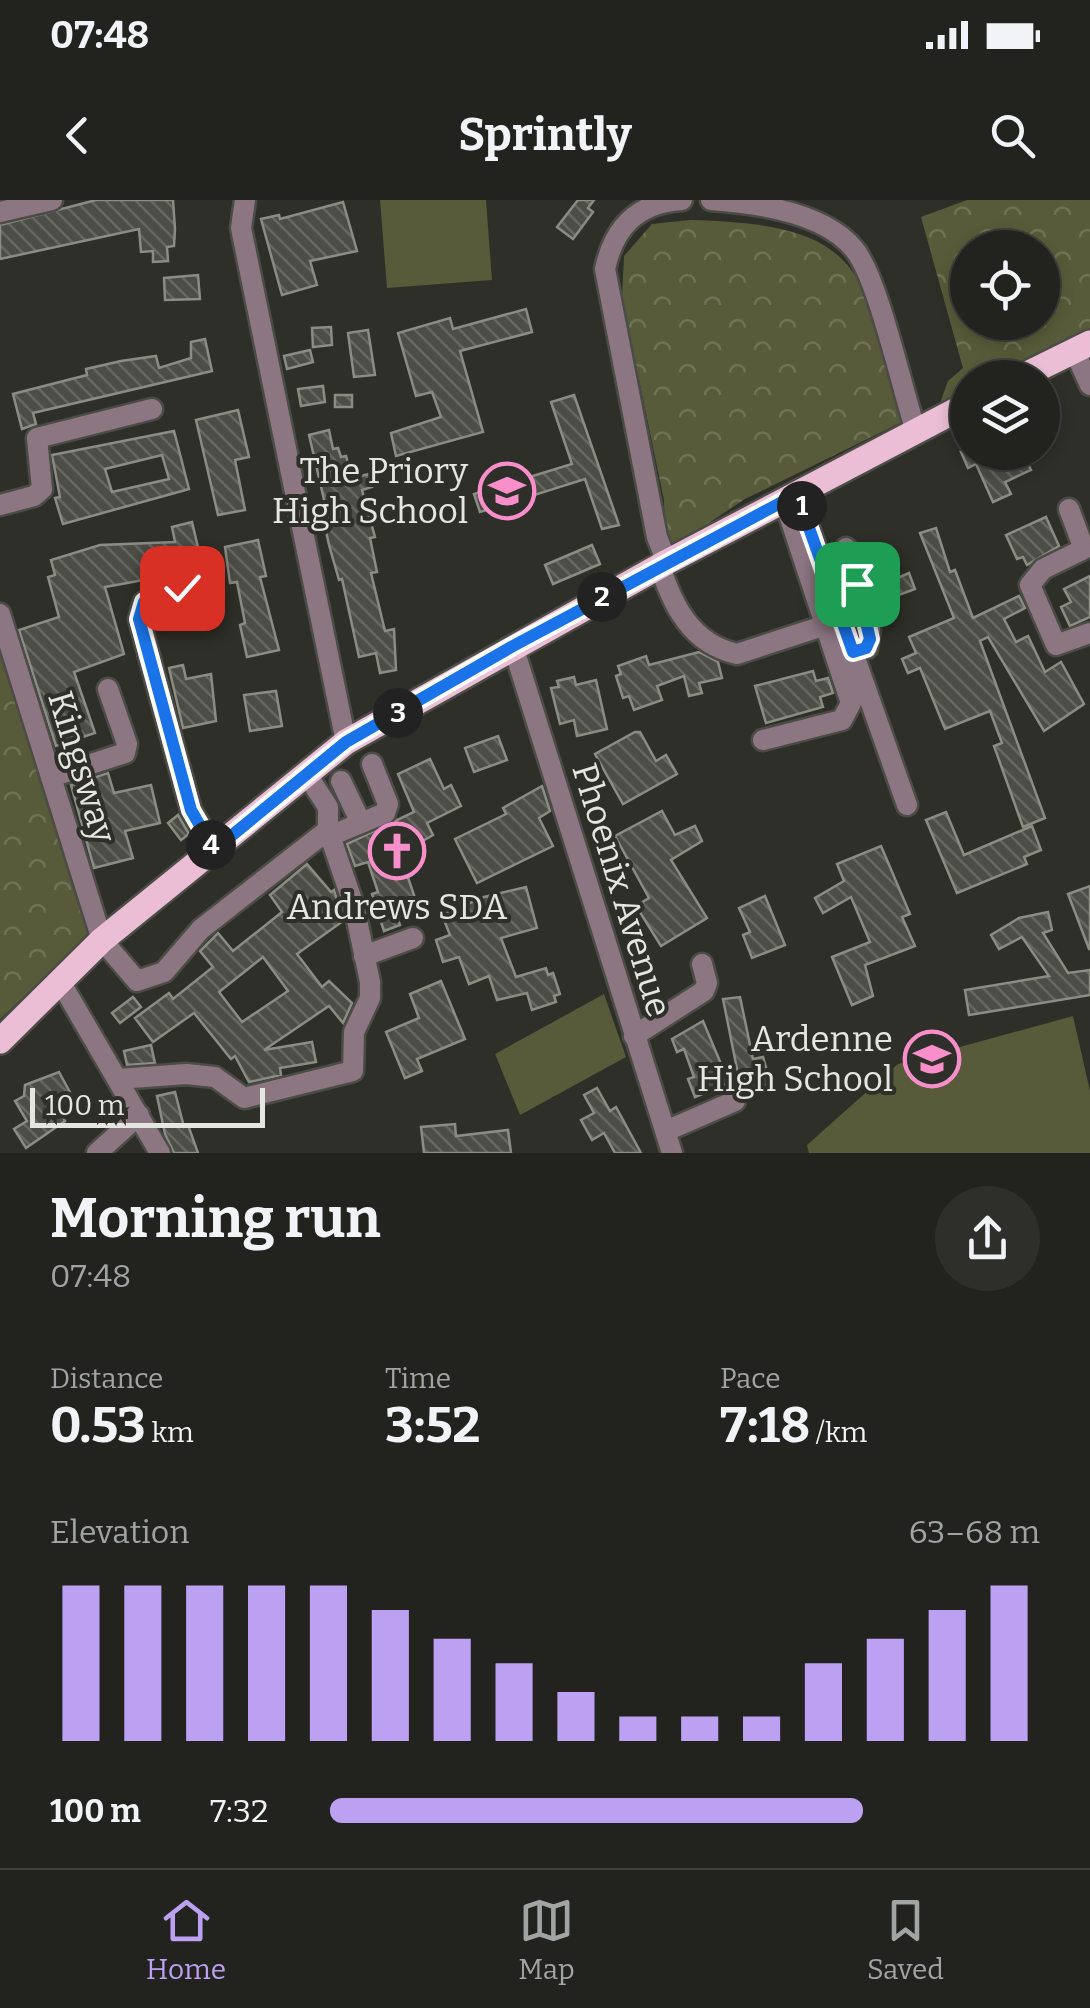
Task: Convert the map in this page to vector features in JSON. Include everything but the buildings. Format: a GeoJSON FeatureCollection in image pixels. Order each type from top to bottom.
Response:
{"type":"FeatureCollection","features":[{"type":"Feature","properties":{"kind":"main road"},"geometry":{"type":"LineString","coordinates":[[1054,360],[1082,346]]}},
{"type":"Feature","properties":{"kind":"main road"},"geometry":{"type":"LineString","coordinates":[[0,1041],[102,940],[346,742],[513,646],[950,413]]}},
{"type":"Feature","properties":{"kind":"street"},"geometry":{"type":"LineString","coordinates":[[0,212],[52,200]]}},
{"type":"Feature","properties":{"kind":"street"},"geometry":{"type":"LineString","coordinates":[[245,200],[241,228],[244,246],[346,742]]}},
{"type":"Feature","properties":{"kind":"street"},"geometry":{"type":"LineString","coordinates":[[682,200],[629,216],[610,246],[604,269],[673,608],[706,641],[737,654],[826,625]]}},
{"type":"Feature","properties":{"kind":"street"},"geometry":{"type":"LineString","coordinates":[[710,200],[770,208],[801,217],[854,248],[873,293],[916,431]]}},
{"type":"Feature","properties":{"kind":"street"},"geometry":{"type":"LineString","coordinates":[[1082,346],[1090,385]]}},
{"type":"Feature","properties":{"kind":"street"},"geometry":{"type":"LineString","coordinates":[[0,505],[34,496],[42,489],[37,438],[152,408]]}},
{"type":"Feature","properties":{"kind":"street"},"geometry":{"type":"LineString","coordinates":[[763,740],[849,714],[852,703],[791,497]]}},
{"type":"Feature","properties":{"kind":"street"},"geometry":{"type":"LineString","coordinates":[[791,497],[853,652],[907,805]]}},
{"type":"Feature","properties":{"kind":"street"},"geometry":{"type":"LineString","coordinates":[[1069,508],[1084,549],[1043,568],[1030,586],[1056,645],[1090,634]]}},
{"type":"Feature","properties":{"kind":"street"},"geometry":{"type":"LineString","coordinates":[[846,548],[870,629],[866,648],[853,652]]}},
{"type":"Feature","properties":{"kind":"street"},"geometry":{"type":"LineString","coordinates":[[204,613],[193,594],[182,588],[158,593],[144,602],[139,619],[191,810],[214,850]]}},
{"type":"Feature","properties":{"kind":"street","name":"Kingsway"},"geometry":{"type":"LineString","coordinates":[[0,614],[102,940]]}},
{"type":"Feature","properties":{"kind":"street","name":"Phoenix Avenue"},"geometry":{"type":"LineString","coordinates":[[513,646],[672,1153]]}},
{"type":"Feature","properties":{"kind":"street"},"geometry":{"type":"LineString","coordinates":[[51,777],[126,753],[128,744],[108,690]]}},
{"type":"Feature","properties":{"kind":"street"},"geometry":{"type":"LineString","coordinates":[[102,940],[137,981],[153,978],[201,929],[329,833],[384,813],[388,804],[372,764]]}},
{"type":"Feature","properties":{"kind":"street"},"geometry":{"type":"LineString","coordinates":[[118,1079],[186,1074],[216,1077],[244,1098],[354,1071],[354,1032],[370,998],[364,956],[354,906],[329,833],[328,806],[306,775]]}},
{"type":"Feature","properties":{"kind":"street"},"geometry":{"type":"LineString","coordinates":[[341,781],[361,824]]}},
{"type":"Feature","properties":{"kind":"street"},"geometry":{"type":"LineString","coordinates":[[364,956],[412,938]]}},
{"type":"Feature","properties":{"kind":"street"},"geometry":{"type":"LineString","coordinates":[[634,1036],[704,992],[708,983],[702,964]]}},
{"type":"Feature","properties":{"kind":"street"},"geometry":{"type":"LineString","coordinates":[[61,983],[160,1153]]}},
{"type":"Feature","properties":{"kind":"street"},"geometry":{"type":"LineString","coordinates":[[666,1131],[735,1102]]}},
{"type":"Feature","properties":{"kind":"street"},"geometry":{"type":"LineString","coordinates":[[98,1153],[139,1116]]}},
{"type":"Feature","properties":{"kind":"green space"},"geometry":{"type":"Polygon","coordinates":[[[380,200],[486,200],[492,280],[387,288],[380,200]]]}},
{"type":"Feature","properties":{"kind":"green space"},"geometry":{"type":"Polygon","coordinates":[[[967,200],[1090,200],[1090,336],[1036,360],[961,360],[955,340],[1060,340],[1060,230],[950,230],[950,321],[921,217],[967,200]]]}},
{"type":"Feature","properties":{"kind":"green space"},"geometry":{"type":"Polygon","coordinates":[[[690,220],[792,232],[824,245],[848,265],[878,326],[906,420],[745,499],[674,546],[665,534],[664,500],[622,298],[624,256],[652,224],[690,220]]]}},
{"type":"Feature","properties":{"kind":"green space"},"geometry":{"type":"Polygon","coordinates":[[[948,381],[950,399],[940,403],[948,381]]]}},
{"type":"Feature","properties":{"kind":"green space"},"geometry":{"type":"Polygon","coordinates":[[[0,643],[91,934],[0,1019],[0,643]]]}},
{"type":"Feature","properties":{"kind":"green space"},"geometry":{"type":"Polygon","coordinates":[[[604,994],[626,1057],[520,1115],[495,1054],[604,994]]]}},
{"type":"Feature","properties":{"kind":"green space"},"geometry":{"type":"Polygon","coordinates":[[[1073,1016],[1090,1091],[1090,1153],[809,1153],[807,1145],[898,1064],[1073,1016]]]}},
{"type":"Feature","properties":{"kind":"place","name":"The Priory High School"},"geometry":{"type":"Point","coordinates":[507,491]}},
{"type":"Feature","properties":{"kind":"place","name":"Andrews SDA"},"geometry":{"type":"Point","coordinates":[397,851]}},
{"type":"Feature","properties":{"kind":"place","name":"Ardenne High School"},"geometry":{"type":"Point","coordinates":[932,1059]}},
{"type":"Feature","properties":{"kind":"route"},"geometry":{"type":"LineString","coordinates":[[182,588],[158,593],[144,602],[139,619],[191,810],[214,850],[346,742],[513,646],[797,494],[853,652],[866,648],[870,639],[857,584]]}}]}
